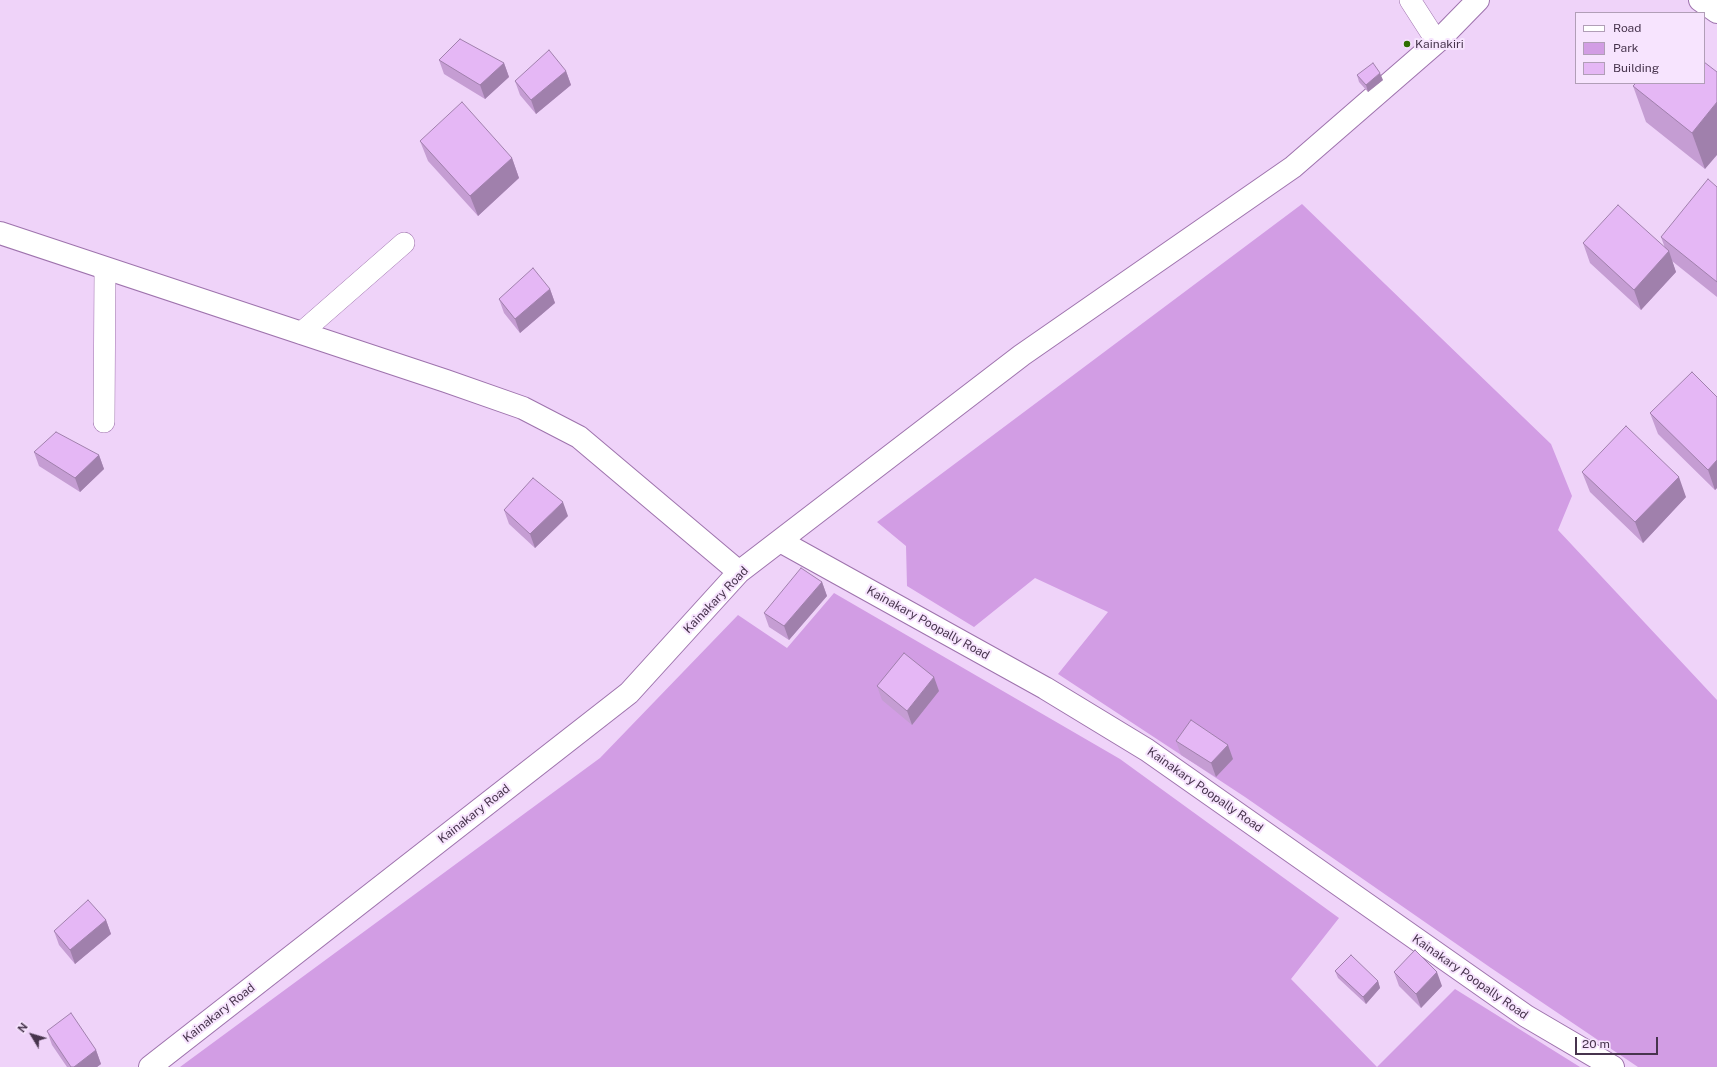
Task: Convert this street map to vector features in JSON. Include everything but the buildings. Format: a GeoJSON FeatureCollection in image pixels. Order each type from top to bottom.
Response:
{"type":"FeatureCollection","features":[{"type":"Feature","properties":{"kind":"main road","name":"Kainakary Road"},"geometry":{"type":"LineString","coordinates":[[150,1067],[629,693],[739,572],[1022,355],[1292,168],[1437,42],[1478,0]]}},
{"type":"Feature","properties":{"kind":"main road"},"geometry":{"type":"LineString","coordinates":[[1700,0],[1717,12]]}},
{"type":"Feature","properties":{"kind":"main road"},"geometry":{"type":"LineString","coordinates":[[0,233],[523,408],[579,437],[739,572]]}},
{"type":"Feature","properties":{"kind":"main road","name":"Kainakary Poopally Road"},"geometry":{"type":"LineString","coordinates":[[780,541],[1045,688],[1147,750],[1526,1016],[1613,1067]]}},
{"type":"Feature","properties":{"kind":"street"},"geometry":{"type":"LineString","coordinates":[[1410,0],[1437,42]]}},
{"type":"Feature","properties":{"kind":"street"},"geometry":{"type":"LineString","coordinates":[[301,333],[404,243]]}},
{"type":"Feature","properties":{"kind":"street"},"geometry":{"type":"LineString","coordinates":[[104,422],[105,268]]}},
{"type":"Feature","properties":{"kind":"green space"},"geometry":{"type":"Polygon","coordinates":[[[1302,204],[1551,444],[1572,496],[1558,530],[1717,700],[1717,1067],[1638,1067],[1491,968],[1245,797],[1058,674],[1108,612],[1035,578],[974,627],[907,586],[906,546],[877,522],[1302,204]]]}},
{"type":"Feature","properties":{"kind":"green space"},"geometry":{"type":"Polygon","coordinates":[[[834,593],[1120,759],[1339,918],[1291,979],[1377,1067],[180,1067],[600,758],[738,615],[787,648],[834,593]]]}},
{"type":"Feature","properties":{"kind":"green space"},"geometry":{"type":"Polygon","coordinates":[[[1455,989],[1580,1067],[1377,1067],[1455,989]]]}},
{"type":"Feature","properties":{"kind":"place","name":"Kainakiri"},"geometry":{"type":"Point","coordinates":[1407,44]}}]}
